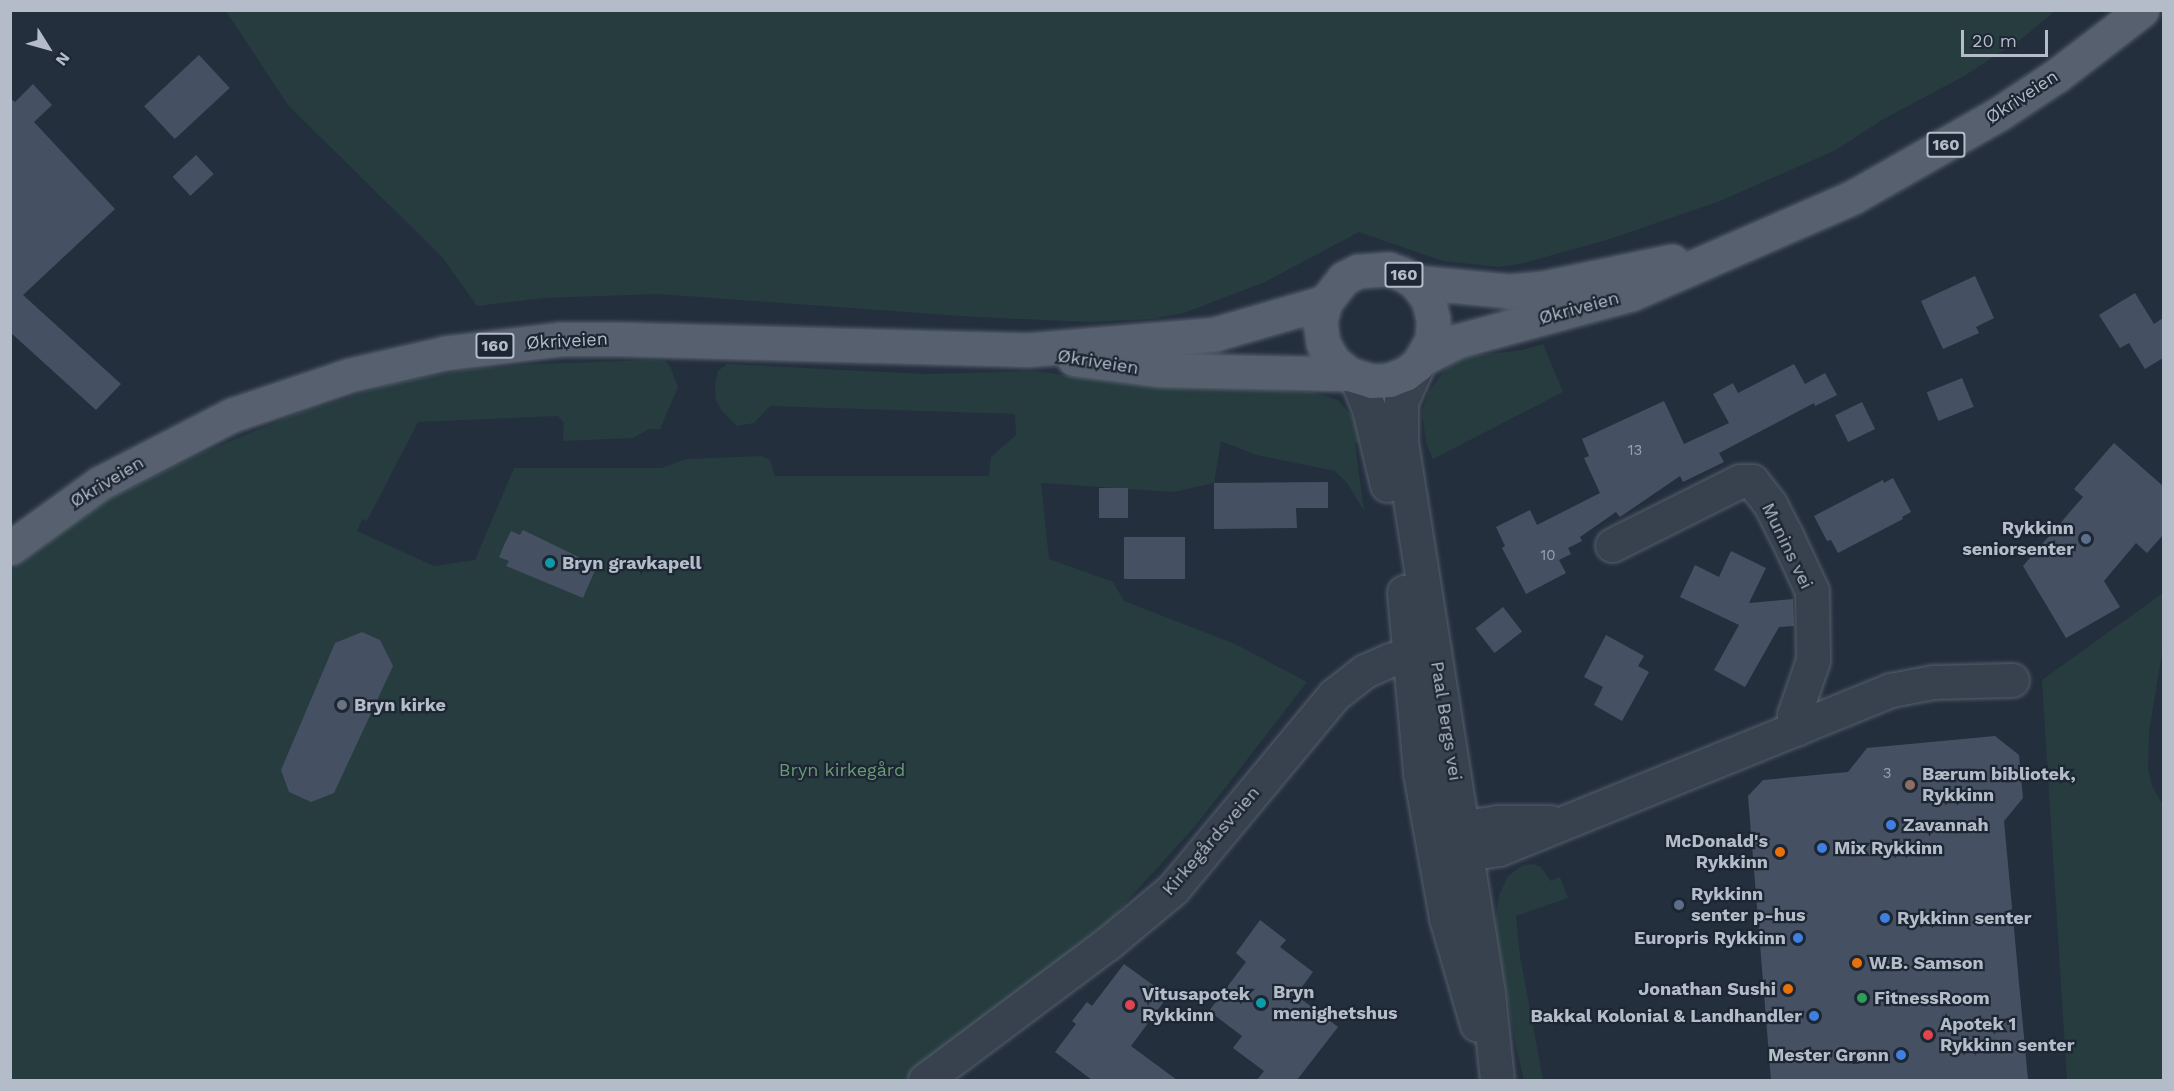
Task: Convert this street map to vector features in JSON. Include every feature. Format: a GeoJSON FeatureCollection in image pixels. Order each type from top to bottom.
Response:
{"type":"FeatureCollection","features":[{"type":"Feature","properties":{"kind":"main road","name":"Økriveien"},"geometry":{"type":"LineString","coordinates":[[1420,361],[1457,341],[1631,294],[1852,197],[1935,152],[2056,76],[2142,10]]}},
{"type":"Feature","properties":{"kind":"main road","name":"Økriveien"},"geometry":{"type":"LineString","coordinates":[[1415,282],[1509,291],[1543,288],[1733,249]]}},
{"type":"Feature","properties":{"kind":"main road","name":"160"},"geometry":{"type":"LineString","coordinates":[[1325,302],[1344,278],[1358,271],[1388,268],[1415,282],[1428,299],[1433,319],[1432,340],[1420,361],[1405,374],[1389,380],[1372,381],[1353,376]]}},
{"type":"Feature","properties":{"kind":"main road","name":"Økriveien"},"geometry":{"type":"LineString","coordinates":[[10,548],[100,483],[232,416],[350,375],[422,357],[503,344],[560,339],[695,340],[1026,350],[1215,334],[1325,302]]}},
{"type":"Feature","properties":{"kind":"main road"},"geometry":{"type":"LineString","coordinates":[[1325,302],[1320,322],[1323,343],[1333,361],[1353,376]]}},
{"type":"Feature","properties":{"kind":"main road","name":"Økriveien"},"geometry":{"type":"LineString","coordinates":[[1026,350],[1123,367],[1353,376]]}},
{"type":"Feature","properties":{"kind":"street","name":"Paal Bergs vei"},"geometry":{"type":"LineString","coordinates":[[1353,376],[1369,409],[1389,496],[1407,610],[1422,652],[1465,841],[1488,993],[1497,1080],[1468,1000],[1446,918],[1420,772],[1422,652],[1401,442],[1401,402],[1420,361]]}},
{"type":"Feature","properties":{"kind":"street","name":"Munins vei"},"geometry":{"type":"LineString","coordinates":[[1612,545],[1740,481],[1752,481],[1770,504],[1812,591],[1813,660],[1794,715],[1797,729]]}},
{"type":"Feature","properties":{"kind":"street","name":"Kirkegårdsveien"},"geometry":{"type":"LineString","coordinates":[[925,1080],[1107,944],[1160,901],[1204,853],[1334,695],[1365,671],[1422,652]]}},
{"type":"Feature","properties":{"kind":"street"},"geometry":{"type":"LineString","coordinates":[[1433,848],[1465,841],[1499,849],[1891,690],[1964,680],[2012,680]]}},
{"type":"Feature","properties":{"kind":"green space"},"geometry":{"type":"Polygon","coordinates":[[[226,11],[2055,11],[2020,40],[1964,76],[1882,120],[1836,150],[1720,201],[1610,239],[1520,264],[1498,267],[1443,261],[1359,232],[1265,282],[1184,313],[1152,319],[1089,322],[974,317],[658,294],[544,298],[477,306],[443,258],[288,105],[226,11]]]}},
{"type":"Feature","properties":{"kind":"green space"},"geometry":{"type":"Polygon","coordinates":[[[1543,344],[1563,392],[1433,459],[1426,443],[1422,412],[1428,393],[1445,369],[1461,358],[1522,350],[1543,344]]]}},
{"type":"Feature","properties":{"kind":"green space","name":"Bryn kirkegård"},"geometry":{"type":"Polygon","coordinates":[[[665,361],[670,366],[678,387],[660,429],[649,429],[633,438],[563,441],[564,423],[558,416],[418,422],[367,521],[362,519],[357,531],[434,566],[475,560],[514,468],[661,468],[687,459],[762,456],[770,460],[775,476],[989,476],[991,457],[1016,435],[1015,414],[770,406],[754,423],[737,426],[722,411],[716,400],[715,385],[718,371],[727,364],[925,374],[1035,371],[1130,384],[1312,392],[1338,400],[1357,422],[1365,439],[1355,443],[1364,511],[1348,484],[1335,471],[1256,455],[1221,441],[1214,483],[1174,492],[1041,483],[1049,559],[1113,582],[1124,601],[1235,644],[1307,682],[1197,824],[1111,919],[906,1080],[11,1080],[11,570],[50,538],[106,500],[204,452],[296,414],[394,383],[465,370],[537,364],[665,361]]]}},
{"type":"Feature","properties":{"kind":"green space"},"geometry":{"type":"Polygon","coordinates":[[[2163,593],[2163,647],[2149,732],[2148,769],[2152,786],[2163,805],[2163,1080],[2067,1080],[2042,680],[2163,593]]]}},
{"type":"Feature","properties":{"kind":"green space"},"geometry":{"type":"Polygon","coordinates":[[[1533,864],[1541,867],[1551,881],[1560,877],[1568,898],[1516,916],[1520,956],[1543,1080],[1524,1080],[1515,1042],[1495,924],[1499,895],[1508,876],[1523,865],[1533,864]]]}},
{"type":"Feature","properties":{"kind":"building"},"geometry":{"type":"Polygon","coordinates":[[[199,55],[230,88],[175,139],[144,106],[199,55]]]}},
{"type":"Feature","properties":{"kind":"building"},"geometry":{"type":"Polygon","coordinates":[[[33,84],[52,105],[34,122],[115,209],[23,295],[121,384],[96,410],[10,332],[10,98],[15,102],[33,84]]]}},
{"type":"Feature","properties":{"kind":"building"},"geometry":{"type":"Polygon","coordinates":[[[196,155],[214,174],[190,196],[173,177],[196,155]]]}},
{"type":"Feature","properties":{"kind":"building"},"geometry":{"type":"Polygon","coordinates":[[[1975,276],[1994,318],[1976,327],[1979,333],[1943,349],[1921,301],[1975,276]]]}},
{"type":"Feature","properties":{"kind":"building"},"geometry":{"type":"Polygon","coordinates":[[[2135,293],[2154,324],[2163,318],[2163,358],[2145,369],[2129,343],[2120,348],[2099,315],[2135,293]]]}},
{"type":"Feature","properties":{"kind":"building"},"geometry":{"type":"Polygon","coordinates":[[[1794,364],[1805,384],[1825,373],[1837,395],[1815,406],[1814,403],[1719,453],[1724,462],[1683,482],[1680,476],[1620,517],[1616,512],[1580,537],[1582,541],[1568,548],[1571,554],[1559,560],[1566,573],[1526,594],[1502,548],[1505,546],[1496,527],[1530,510],[1537,525],[1600,493],[1584,458],[1589,456],[1582,439],[1664,401],[1684,444],[1729,423],[1713,394],[1733,383],[1738,393],[1794,364]]]}},
{"type":"Feature","properties":{"kind":"building"},"geometry":{"type":"Polygon","coordinates":[[[1962,378],[1974,407],[1938,421],[1927,392],[1962,378]]]}},
{"type":"Feature","properties":{"kind":"building"},"geometry":{"type":"Polygon","coordinates":[[[1862,402],[1875,429],[1848,442],[1835,415],[1862,402]]]}},
{"type":"Feature","properties":{"kind":"building","name":"Rykkinn seniorsenter"},"geometry":{"type":"Polygon","coordinates":[[[2114,443],[2163,486],[2163,535],[2147,553],[2136,543],[2104,581],[2120,607],[2066,638],[2023,566],[2083,497],[2074,489],[2114,443]]]}},
{"type":"Feature","properties":{"kind":"building"},"geometry":{"type":"Polygon","coordinates":[[[1893,478],[1911,512],[1902,517],[1903,519],[1838,553],[1831,540],[1827,541],[1814,516],[1883,480],[1884,483],[1893,478]]]}},
{"type":"Feature","properties":{"kind":"building"},"geometry":{"type":"Polygon","coordinates":[[[1328,482],[1328,508],[1296,508],[1297,528],[1214,529],[1214,483],[1328,482]]]}},
{"type":"Feature","properties":{"kind":"building"},"geometry":{"type":"Polygon","coordinates":[[[1099,488],[1128,488],[1128,518],[1099,518],[1099,488]]]}},
{"type":"Feature","properties":{"kind":"building","name":"Bryn gravkapell"},"geometry":{"type":"Polygon","coordinates":[[[523,530],[597,566],[583,598],[506,566],[509,561],[499,557],[505,543],[511,531],[520,535],[523,530]]]}},
{"type":"Feature","properties":{"kind":"building"},"geometry":{"type":"Polygon","coordinates":[[[1124,537],[1185,537],[1185,579],[1124,579],[1124,537]]]}},
{"type":"Feature","properties":{"kind":"building"},"geometry":{"type":"Polygon","coordinates":[[[1731,551],[1766,568],[1749,603],[1793,599],[1794,626],[1779,627],[1745,687],[1714,670],[1739,625],[1680,597],[1695,565],[1719,577],[1731,551]]]}},
{"type":"Feature","properties":{"kind":"building"},"geometry":{"type":"Polygon","coordinates":[[[1503,607],[1522,631],[1495,653],[1475,629],[1503,607]]]}},
{"type":"Feature","properties":{"kind":"building","name":"Bryn kirke"},"geometry":{"type":"Polygon","coordinates":[[[362,632],[380,640],[393,666],[334,793],[311,802],[289,792],[281,770],[335,643],[362,632]]]}},
{"type":"Feature","properties":{"kind":"building"},"geometry":{"type":"Polygon","coordinates":[[[1606,635],[1644,656],[1638,666],[1649,672],[1622,721],[1594,705],[1603,687],[1584,677],[1606,635]]]}},
{"type":"Feature","properties":{"kind":"building","name":"Rykkinn senter"},"geometry":{"type":"Polygon","coordinates":[[[1995,736],[2019,755],[2023,798],[2004,821],[2028,1080],[1771,1080],[1748,796],[1763,780],[1848,772],[1867,748],[1995,736]]]}},
{"type":"Feature","properties":{"kind":"building","name":"Bryn menighetshus"},"geometry":{"type":"Polygon","coordinates":[[[1260,920],[1286,940],[1280,947],[1313,972],[1296,995],[1338,1027],[1297,1080],[1257,1080],[1264,1071],[1233,1048],[1242,1036],[1209,1011],[1246,962],[1236,953],[1260,920]]]}},
{"type":"Feature","properties":{"kind":"building"},"geometry":{"type":"Polygon","coordinates":[[[1124,964],[1168,996],[1131,1046],[1177,1080],[1092,1080],[1055,1052],[1076,1024],[1072,1021],[1087,1002],[1092,1006],[1124,964]]]}},
{"type":"Feature","properties":{"kind":"place","name":"Rykkinn seniorsenter"},"geometry":{"type":"Point","coordinates":[2086,539]}},
{"type":"Feature","properties":{"kind":"place","name":"Bryn gravkapell"},"geometry":{"type":"Point","coordinates":[550,563]}},
{"type":"Feature","properties":{"kind":"place","name":"Bryn kirke"},"geometry":{"type":"Point","coordinates":[342,705]}},
{"type":"Feature","properties":{"kind":"place","name":"Bærum bibliotek, Rykkinn"},"geometry":{"type":"Point","coordinates":[1910,785]}},
{"type":"Feature","properties":{"kind":"place","name":"Zavannah"},"geometry":{"type":"Point","coordinates":[1891,825]}},
{"type":"Feature","properties":{"kind":"place","name":"Mix Rykkinn"},"geometry":{"type":"Point","coordinates":[1822,848]}},
{"type":"Feature","properties":{"kind":"place","name":"McDonald's Rykkinn"},"geometry":{"type":"Point","coordinates":[1780,852]}},
{"type":"Feature","properties":{"kind":"place","name":"Rykkinn senter p-hus"},"geometry":{"type":"Point","coordinates":[1679,905]}},
{"type":"Feature","properties":{"kind":"place","name":"Rykkinn senter"},"geometry":{"type":"Point","coordinates":[1885,918]}},
{"type":"Feature","properties":{"kind":"place","name":"Europris Rykkinn"},"geometry":{"type":"Point","coordinates":[1798,938]}},
{"type":"Feature","properties":{"kind":"place","name":"W.B. Samson"},"geometry":{"type":"Point","coordinates":[1857,963]}},
{"type":"Feature","properties":{"kind":"place","name":"Jonathan Sushi"},"geometry":{"type":"Point","coordinates":[1788,989]}},
{"type":"Feature","properties":{"kind":"place","name":"FitnessRoom"},"geometry":{"type":"Point","coordinates":[1862,998]}},
{"type":"Feature","properties":{"kind":"place","name":"Bryn menighetshus"},"geometry":{"type":"Point","coordinates":[1261,1003]}},
{"type":"Feature","properties":{"kind":"place","name":"Vitusapotek Rykkinn"},"geometry":{"type":"Point","coordinates":[1130,1005]}},
{"type":"Feature","properties":{"kind":"place","name":"Bakkal Kolonial & Landhandler"},"geometry":{"type":"Point","coordinates":[1814,1016]}},
{"type":"Feature","properties":{"kind":"place","name":"Apotek 1 Rykkinn senter"},"geometry":{"type":"Point","coordinates":[1928,1035]}},
{"type":"Feature","properties":{"kind":"place","name":"Mester Grønn"},"geometry":{"type":"Point","coordinates":[1901,1055]}}]}
